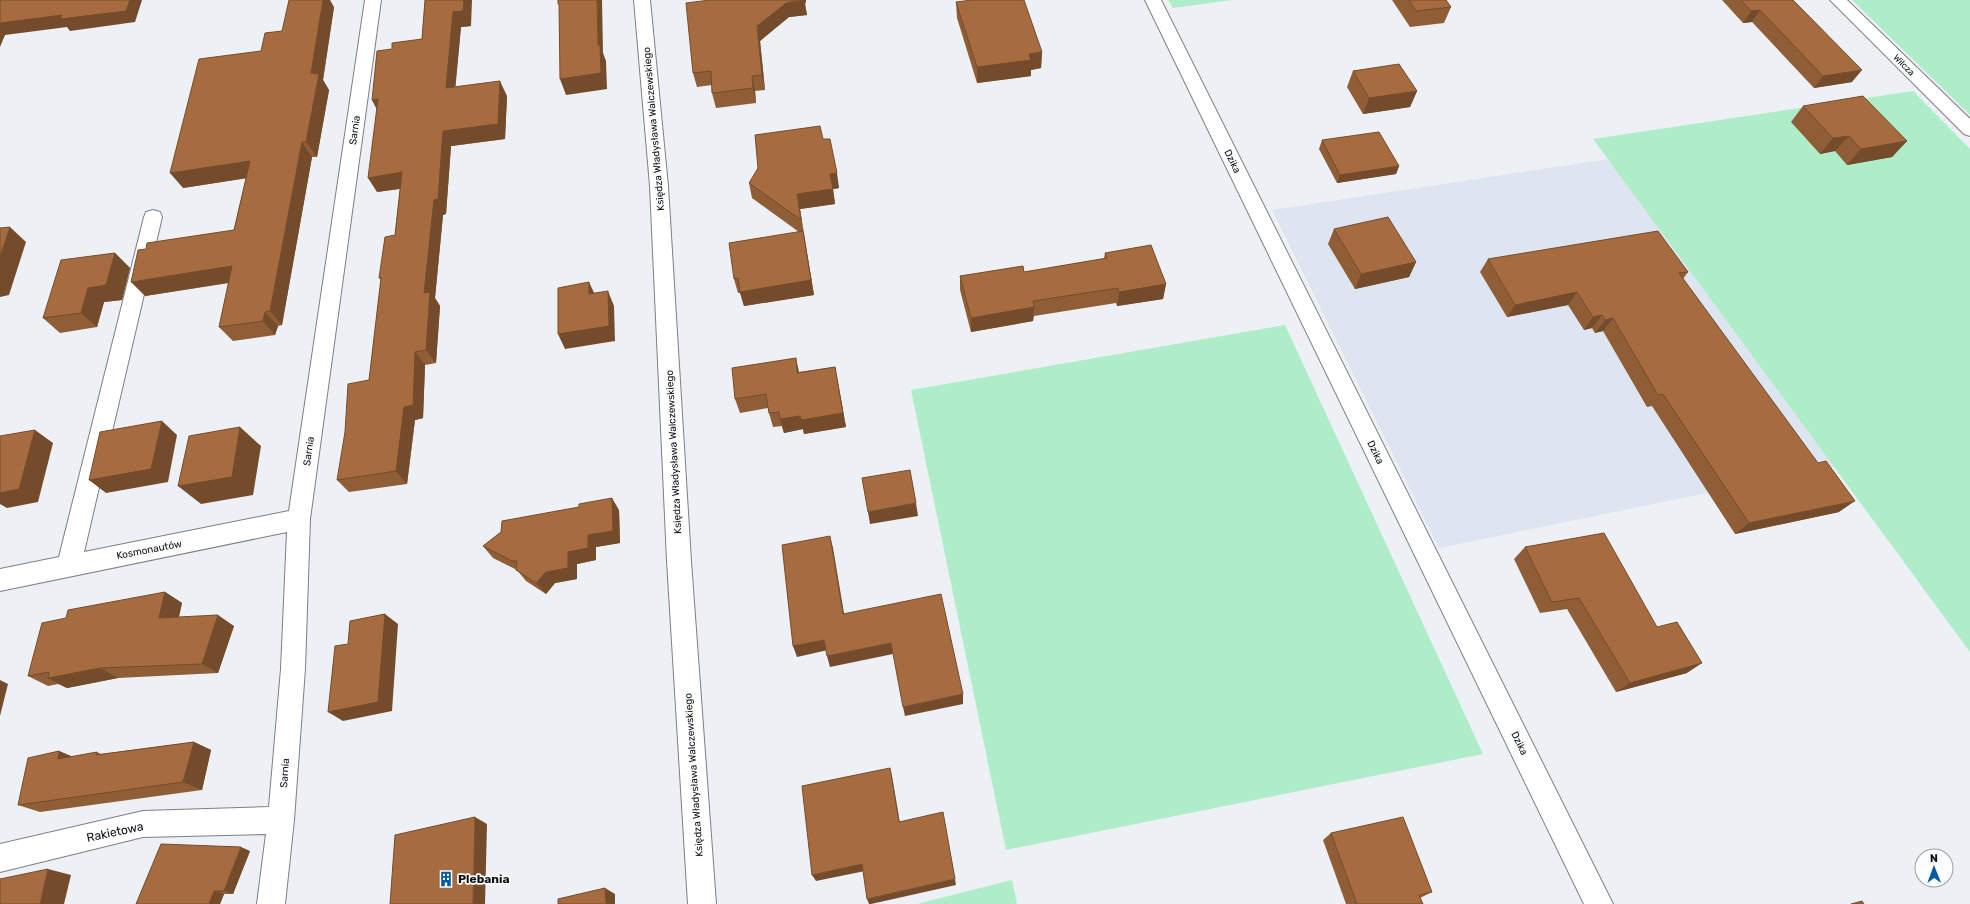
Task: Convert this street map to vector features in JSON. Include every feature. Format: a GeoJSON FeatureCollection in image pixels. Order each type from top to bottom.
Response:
{"type":"FeatureCollection","features":[{"type":"Feature","properties":{"kind":"street","name":"Sarnia"},"geometry":{"type":"LineString","coordinates":[[271,904],[281,820],[293,670],[299,519],[372,0]]}},
{"type":"Feature","properties":{"kind":"street","name":"Księdza Władysława Walczewskiego"},"geometry":{"type":"LineString","coordinates":[[642,0],[660,186],[679,561],[702,904]]}},
{"type":"Feature","properties":{"kind":"street","name":"Dzika"},"geometry":{"type":"LineString","coordinates":[[1153,0],[1599,904]]}},
{"type":"Feature","properties":{"kind":"street","name":"Wilcza"},"geometry":{"type":"LineString","coordinates":[[1838,0],[1970,130]]}},
{"type":"Feature","properties":{"kind":"street"},"geometry":{"type":"LineString","coordinates":[[69,565],[152,217]]}},
{"type":"Feature","properties":{"kind":"street","name":"Kosmonautów"},"geometry":{"type":"LineString","coordinates":[[0,580],[299,519]]}},
{"type":"Feature","properties":{"kind":"street","name":"Rakietowa"},"geometry":{"type":"LineString","coordinates":[[0,858],[143,824],[281,820]]}},
{"type":"Feature","properties":{"kind":"shaded area"},"geometry":{"type":"Polygon","coordinates":[[[1609,159],[1834,467],[1439,548],[1272,210],[1609,159]]]}},
{"type":"Feature","properties":{"kind":"green space"},"geometry":{"type":"Polygon","coordinates":[[[1168,0],[1232,0],[1173,8],[1168,0]]]}},
{"type":"Feature","properties":{"kind":"green space"},"geometry":{"type":"Polygon","coordinates":[[[1852,0],[1970,0],[1970,115],[1852,0]]]}},
{"type":"Feature","properties":{"kind":"green space"},"geometry":{"type":"Polygon","coordinates":[[[1913,91],[1970,149],[1970,652],[1593,139],[1913,91]]]}},
{"type":"Feature","properties":{"kind":"green space"},"geometry":{"type":"Polygon","coordinates":[[[1285,325],[1483,754],[1006,850],[911,390],[1285,325]]]}},
{"type":"Feature","properties":{"kind":"green space"},"geometry":{"type":"Polygon","coordinates":[[[1012,880],[1017,904],[917,904],[1012,880]]]}},
{"type":"Feature","properties":{"kind":"building"},"geometry":{"type":"Polygon","coordinates":[[[0,0],[130,0],[126,11],[60,19],[62,15],[0,23],[0,0]]]}},
{"type":"Feature","properties":{"kind":"building"},"geometry":{"type":"Polygon","coordinates":[[[289,0],[323,0],[311,73],[319,74],[306,142],[302,142],[270,311],[265,312],[263,321],[219,327],[232,266],[131,282],[138,250],[146,249],[147,243],[234,230],[250,161],[170,173],[199,59],[261,51],[265,33],[282,31],[289,0]]]}},
{"type":"Feature","properties":{"kind":"building"},"geometry":{"type":"Polygon","coordinates":[[[425,0],[464,0],[463,11],[453,12],[446,88],[500,81],[498,124],[443,131],[438,199],[434,200],[424,293],[430,292],[426,350],[415,352],[413,405],[404,407],[396,471],[337,480],[345,432],[348,384],[369,380],[381,278],[379,278],[385,237],[395,235],[402,172],[368,178],[378,99],[372,100],[377,51],[392,49],[392,43],[422,39],[425,0]]]}},
{"type":"Feature","properties":{"kind":"building"},"geometry":{"type":"Polygon","coordinates":[[[558,0],[597,0],[598,45],[600,45],[601,73],[560,79],[558,0]]]}},
{"type":"Feature","properties":{"kind":"building"},"geometry":{"type":"Polygon","coordinates":[[[710,0],[804,0],[786,3],[757,26],[762,75],[752,76],[753,88],[712,93],[711,71],[693,73],[686,3],[710,0]]]}},
{"type":"Feature","properties":{"kind":"building"},"geometry":{"type":"Polygon","coordinates":[[[972,0],[1024,0],[1042,52],[1029,54],[1031,60],[977,67],[956,2],[972,0]]]}},
{"type":"Feature","properties":{"kind":"building"},"geometry":{"type":"Polygon","coordinates":[[[1409,0],[1446,0],[1451,7],[1416,11],[1409,0]]]}},
{"type":"Feature","properties":{"kind":"building"},"geometry":{"type":"Polygon","coordinates":[[[1741,0],[1793,0],[1862,70],[1823,76],[1760,10],[1751,11],[1741,0]]]}},
{"type":"Feature","properties":{"kind":"building"},"geometry":{"type":"Polygon","coordinates":[[[1399,64],[1417,91],[1369,98],[1353,71],[1399,64]]]}},
{"type":"Feature","properties":{"kind":"building"},"geometry":{"type":"Polygon","coordinates":[[[1863,96],[1907,141],[1861,149],[1849,136],[1833,138],[1803,106],[1863,96]]]}},
{"type":"Feature","properties":{"kind":"building"},"geometry":{"type":"Polygon","coordinates":[[[820,126],[823,139],[830,139],[837,173],[830,174],[833,189],[797,194],[801,220],[749,183],[758,168],[755,135],[820,126]]]}},
{"type":"Feature","properties":{"kind":"building"},"geometry":{"type":"Polygon","coordinates":[[[1379,132],[1399,166],[1340,175],[1322,140],[1379,132]]]}},
{"type":"Feature","properties":{"kind":"building"},"geometry":{"type":"Polygon","coordinates":[[[1388,217],[1416,262],[1361,274],[1334,229],[1388,217]]]}},
{"type":"Feature","properties":{"kind":"building"},"geometry":{"type":"Polygon","coordinates":[[[10,227],[0,256],[0,228],[10,227]]]}},
{"type":"Feature","properties":{"kind":"building"},"geometry":{"type":"Polygon","coordinates":[[[803,231],[811,280],[740,292],[738,278],[734,279],[729,243],[803,231]]]}},
{"type":"Feature","properties":{"kind":"building"},"geometry":{"type":"Polygon","coordinates":[[[1658,231],[1688,272],[1679,273],[1818,463],[1826,461],[1855,501],[1749,523],[1663,394],[1658,395],[1613,318],[1605,320],[1602,315],[1593,317],[1577,292],[1515,305],[1488,259],[1658,231]]]}},
{"type":"Feature","properties":{"kind":"building"},"geometry":{"type":"Polygon","coordinates":[[[1151,245],[1166,284],[1119,292],[1118,288],[1033,301],[1034,307],[971,318],[960,276],[1023,266],[1024,272],[1107,258],[1105,253],[1151,245]]]}},
{"type":"Feature","properties":{"kind":"building"},"geometry":{"type":"Polygon","coordinates":[[[115,253],[106,285],[88,288],[81,313],[43,318],[61,260],[115,253]]]}},
{"type":"Feature","properties":{"kind":"building"},"geometry":{"type":"Polygon","coordinates":[[[589,282],[589,294],[608,291],[609,326],[558,334],[558,288],[589,282]]]}},
{"type":"Feature","properties":{"kind":"building"},"geometry":{"type":"Polygon","coordinates":[[[796,358],[797,373],[835,367],[843,413],[801,420],[800,416],[780,419],[779,412],[769,413],[766,394],[735,399],[732,368],[796,358]]]}},
{"type":"Feature","properties":{"kind":"building"},"geometry":{"type":"Polygon","coordinates":[[[162,421],[151,469],[89,480],[100,432],[162,421]]]}},
{"type":"Feature","properties":{"kind":"building"},"geometry":{"type":"Polygon","coordinates":[[[240,427],[232,477],[178,486],[189,436],[240,427]]]}},
{"type":"Feature","properties":{"kind":"building"},"geometry":{"type":"Polygon","coordinates":[[[35,430],[19,489],[0,493],[0,436],[35,430]]]}},
{"type":"Feature","properties":{"kind":"building"},"geometry":{"type":"Polygon","coordinates":[[[910,470],[916,503],[868,512],[862,478],[910,470]]]}},
{"type":"Feature","properties":{"kind":"building"},"geometry":{"type":"Polygon","coordinates":[[[612,498],[613,531],[588,535],[588,548],[568,552],[568,568],[546,572],[536,583],[516,570],[517,561],[512,561],[483,546],[501,532],[502,521],[579,507],[579,504],[612,498]]]}},
{"type":"Feature","properties":{"kind":"building"},"geometry":{"type":"Polygon","coordinates":[[[1604,533],[1657,627],[1677,622],[1702,663],[1630,683],[1579,598],[1552,602],[1525,547],[1604,533]]]}},
{"type":"Feature","properties":{"kind":"building"},"geometry":{"type":"Polygon","coordinates":[[[830,536],[843,614],[941,594],[963,694],[903,707],[891,643],[827,656],[824,640],[793,646],[782,545],[830,536]]]}},
{"type":"Feature","properties":{"kind":"building"},"geometry":{"type":"Polygon","coordinates":[[[165,592],[159,618],[218,615],[202,664],[100,668],[48,678],[49,672],[28,676],[42,623],[66,618],[68,610],[165,592]]]}},
{"type":"Feature","properties":{"kind":"building"},"geometry":{"type":"Polygon","coordinates":[[[385,614],[378,702],[328,712],[335,646],[348,644],[350,621],[385,614]]]}},
{"type":"Feature","properties":{"kind":"building"},"geometry":{"type":"Polygon","coordinates":[[[194,742],[183,782],[18,805],[28,758],[59,751],[58,759],[97,752],[96,755],[194,742]]]}},
{"type":"Feature","properties":{"kind":"building"},"geometry":{"type":"Polygon","coordinates":[[[890,768],[899,822],[943,812],[955,879],[867,899],[862,864],[812,875],[802,786],[890,768]]]}},
{"type":"Feature","properties":{"kind":"building","name":"Plebania"},"geometry":{"type":"Polygon","coordinates":[[[475,817],[473,904],[390,904],[395,835],[475,817]]]}},
{"type":"Feature","properties":{"kind":"building"},"geometry":{"type":"Polygon","coordinates":[[[1403,817],[1432,892],[1419,895],[1423,904],[1357,904],[1331,833],[1403,817]]]}},
{"type":"Feature","properties":{"kind":"building"},"geometry":{"type":"Polygon","coordinates":[[[161,844],[241,847],[224,891],[214,891],[209,904],[136,904],[161,844]]]}},
{"type":"Feature","properties":{"kind":"building"},"geometry":{"type":"Polygon","coordinates":[[[48,869],[40,904],[0,904],[0,879],[48,869]]]}},
{"type":"Feature","properties":{"kind":"building"},"geometry":{"type":"Polygon","coordinates":[[[605,888],[606,904],[558,904],[558,899],[605,888]]]}},
{"type":"Feature","properties":{"kind":"building"},"geometry":{"type":"Polygon","coordinates":[[[1862,901],[1864,904],[1851,904],[1862,901]]]}},
{"type":"Feature","properties":{"kind":"place","name":"Plebania"},"geometry":{"type":"Point","coordinates":[446,879]}}]}
